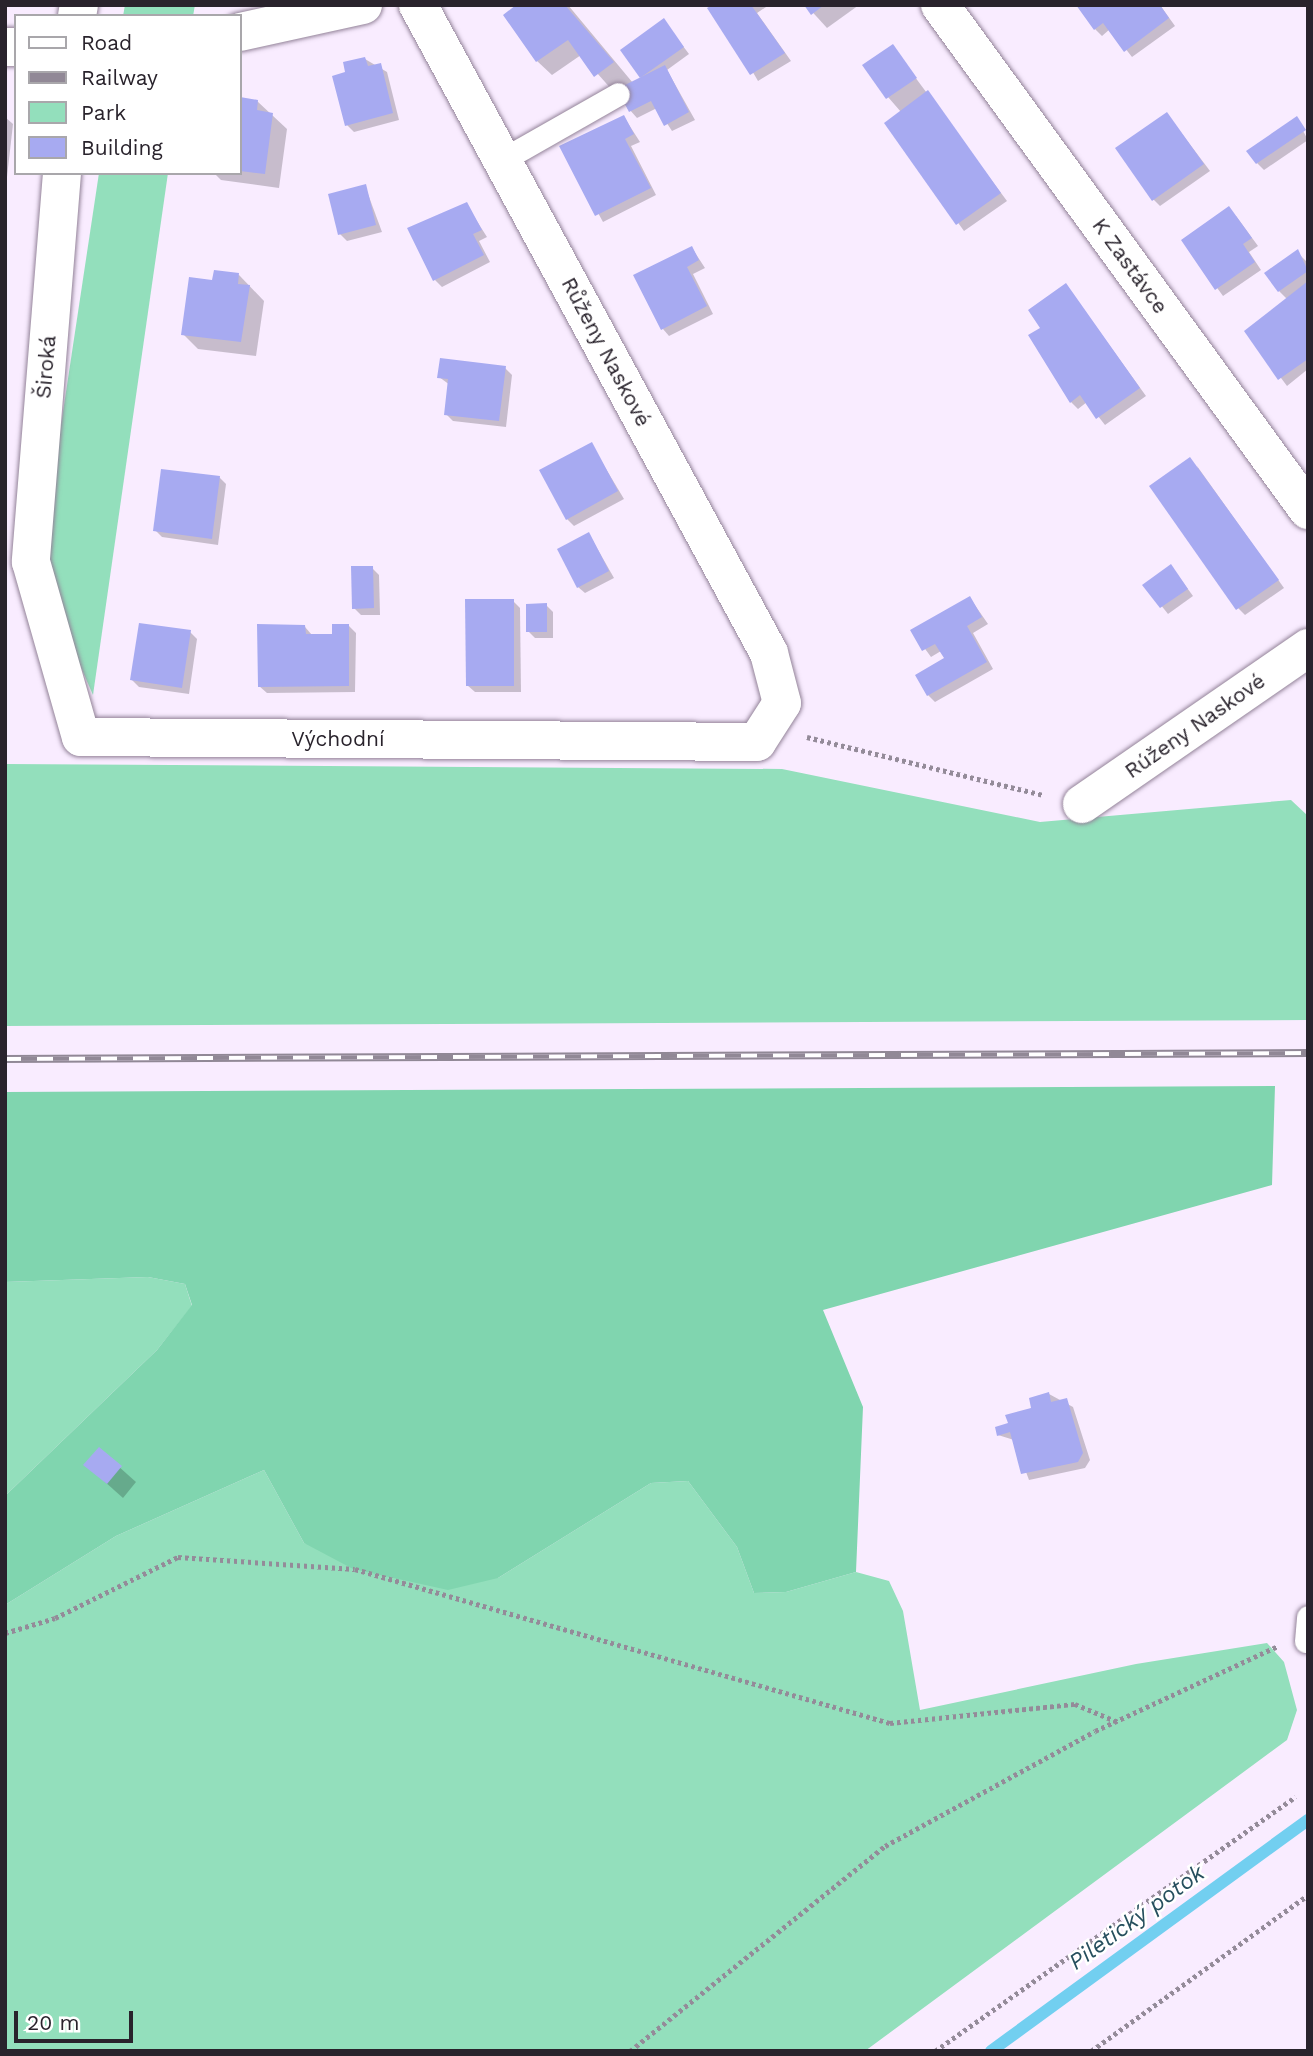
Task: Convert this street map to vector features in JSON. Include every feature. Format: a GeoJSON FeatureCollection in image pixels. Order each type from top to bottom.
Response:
{"type":"FeatureCollection","features":[{"type":"Feature","properties":{"kind":"street"},"geometry":{"type":"LineString","coordinates":[[242,33],[363,5]]}},
{"type":"Feature","properties":{"kind":"street","name":"Růženy Naskové"},"geometry":{"type":"LineString","coordinates":[[418,5],[769,653],[774,715]]}},
{"type":"Feature","properties":{"kind":"street","name":"K Zastávce"},"geometry":{"type":"LineString","coordinates":[[957,11],[1308,510]]}},
{"type":"Feature","properties":{"kind":"street","name":"Široká"},"geometry":{"type":"LineString","coordinates":[[18,562],[62,175]]}},
{"type":"Feature","properties":{"kind":"street","name":"Východní"},"geometry":{"type":"LineString","coordinates":[[18,562],[81,737],[757,742],[774,715]]}},
{"type":"Feature","properties":{"kind":"street","name":"Rúženy Naskové"},"geometry":{"type":"LineString","coordinates":[[1082,804],[1308,648]]}},
{"type":"Feature","properties":{"kind":"lane"},"geometry":{"type":"LineString","coordinates":[[502,160],[618,94]]}},
{"type":"Feature","properties":{"kind":"lane"},"geometry":{"type":"LineString","coordinates":[[1306,1641],[1308,1617]]}},
{"type":"Feature","properties":{"kind":"path"},"geometry":{"type":"LineString","coordinates":[[774,715],[1082,804]]}},
{"type":"Feature","properties":{"kind":"path"},"geometry":{"type":"LineString","coordinates":[[5,1633],[55,1618],[178,1557],[355,1569],[890,1723],[1075,1704],[1118,1723]]}},
{"type":"Feature","properties":{"kind":"path"},"geometry":{"type":"LineString","coordinates":[[631,2051],[884,1846],[1238,1662],[1306,1641]]}},
{"type":"Feature","properties":{"kind":"path"},"geometry":{"type":"LineString","coordinates":[[935,2051],[1296,1797]]}},
{"type":"Feature","properties":{"kind":"path"},"geometry":{"type":"LineString","coordinates":[[1091,2051],[1308,1895]]}},
{"type":"Feature","properties":{"kind":"green space"},"geometry":{"type":"Polygon","coordinates":[[[125,5],[195,5],[193,14],[123,14],[125,5]]]}},
{"type":"Feature","properties":{"kind":"green space"},"geometry":{"type":"Polygon","coordinates":[[[99,175],[168,175],[93,695],[39,571],[99,175]]]}},
{"type":"Feature","properties":{"kind":"green space"},"geometry":{"type":"Polygon","coordinates":[[[5,764],[782,769],[1040,822],[1291,800],[1308,816],[1308,1020],[5,1026],[5,764]]]}},
{"type":"Feature","properties":{"kind":"green space"},"geometry":{"type":"Polygon","coordinates":[[[1275,1086],[1272,1185],[823,1310],[863,1407],[856,1572],[786,1592],[754,1593],[737,1547],[688,1481],[651,1483],[498,1578],[448,1590],[353,1569],[304,1543],[264,1470],[116,1536],[5,1605],[5,1496],[157,1350],[192,1305],[185,1284],[148,1277],[5,1282],[5,1092],[1275,1086]]]}},
{"type":"Feature","properties":{"kind":"green space"},"geometry":{"type":"Polygon","coordinates":[[[148,1277],[185,1284],[192,1306],[157,1350],[5,1496],[5,1282],[148,1277]]]}},
{"type":"Feature","properties":{"kind":"green space"},"geometry":{"type":"Polygon","coordinates":[[[264,1470],[304,1543],[498,1578],[651,1483],[688,1481],[737,1547],[754,1593],[786,1592],[856,1572],[889,1581],[903,1611],[920,1710],[1136,1664],[1267,1643],[1284,1662],[1297,1710],[1287,1740],[865,2051],[5,2051],[5,1605],[116,1536],[264,1470]]]}},
{"type":"Feature","properties":{"kind":"building"},"geometry":{"type":"Polygon","coordinates":[[[516,5],[565,5],[614,62],[594,77],[568,40],[536,62],[503,15],[516,5]]]}},
{"type":"Feature","properties":{"kind":"building"},"geometry":{"type":"Polygon","coordinates":[[[712,5],[751,5],[785,53],[750,75],[707,8],[712,5]]]}},
{"type":"Feature","properties":{"kind":"building"},"geometry":{"type":"Polygon","coordinates":[[[804,5],[824,5],[811,15],[804,5]]]}},
{"type":"Feature","properties":{"kind":"building"},"geometry":{"type":"Polygon","coordinates":[[[1076,5],[1160,5],[1169,18],[1124,52],[1103,23],[1094,30],[1076,5]]]}},
{"type":"Feature","properties":{"kind":"building"},"geometry":{"type":"Polygon","coordinates":[[[664,18],[684,47],[640,78],[620,50],[664,18]]]}},
{"type":"Feature","properties":{"kind":"building"},"geometry":{"type":"Polygon","coordinates":[[[893,44],[917,78],[886,99],[862,65],[893,44]]]}},
{"type":"Feature","properties":{"kind":"building"},"geometry":{"type":"Polygon","coordinates":[[[365,57],[368,66],[381,63],[393,113],[345,126],[332,76],[345,72],[343,62],[365,57]]]}},
{"type":"Feature","properties":{"kind":"building"},"geometry":{"type":"Polygon","coordinates":[[[665,65],[689,112],[664,126],[651,101],[629,112],[617,89],[665,65]]]}},
{"type":"Feature","properties":{"kind":"building"},"geometry":{"type":"Polygon","coordinates":[[[928,90],[1001,193],[956,225],[884,123],[928,90]]]}},
{"type":"Feature","properties":{"kind":"building"},"geometry":{"type":"Polygon","coordinates":[[[242,97],[258,100],[257,110],[273,113],[265,174],[242,171],[242,97]]]}},
{"type":"Feature","properties":{"kind":"building"},"geometry":{"type":"Polygon","coordinates":[[[1167,112],[1204,164],[1152,201],[1115,148],[1167,112]]]}},
{"type":"Feature","properties":{"kind":"building"},"geometry":{"type":"Polygon","coordinates":[[[624,115],[634,134],[625,139],[651,188],[595,216],[559,146],[624,115]]]}},
{"type":"Feature","properties":{"kind":"building"},"geometry":{"type":"Polygon","coordinates":[[[1297,116],[1306,130],[1256,164],[1246,151],[1297,116]]]}},
{"type":"Feature","properties":{"kind":"building"},"geometry":{"type":"Polygon","coordinates":[[[366,184],[376,225],[338,235],[328,194],[366,184]]]}},
{"type":"Feature","properties":{"kind":"building"},"geometry":{"type":"Polygon","coordinates":[[[467,202],[482,230],[473,234],[484,255],[433,281],[407,228],[467,202]]]}},
{"type":"Feature","properties":{"kind":"building"},"geometry":{"type":"Polygon","coordinates":[[[1229,206],[1252,238],[1243,244],[1255,262],[1215,290],[1181,240],[1229,206]]]}},
{"type":"Feature","properties":{"kind":"building"},"geometry":{"type":"Polygon","coordinates":[[[692,246],[699,260],[687,267],[707,306],[661,330],[633,275],[692,246]]]}},
{"type":"Feature","properties":{"kind":"building"},"geometry":{"type":"Polygon","coordinates":[[[1298,249],[1308,271],[1278,292],[1264,273],[1298,249]]]}},
{"type":"Feature","properties":{"kind":"building"},"geometry":{"type":"Polygon","coordinates":[[[214,270],[239,273],[238,284],[250,285],[241,342],[181,335],[189,277],[212,280],[214,270]]]}},
{"type":"Feature","properties":{"kind":"building"},"geometry":{"type":"Polygon","coordinates":[[[1308,281],[1308,359],[1278,380],[1244,331],[1308,281]]]}},
{"type":"Feature","properties":{"kind":"building"},"geometry":{"type":"Polygon","coordinates":[[[1066,283],[1140,388],[1096,419],[1080,395],[1070,403],[1028,335],[1040,328],[1028,310],[1066,283]]]}},
{"type":"Feature","properties":{"kind":"building"},"geometry":{"type":"Polygon","coordinates":[[[440,358],[506,366],[499,421],[444,415],[448,379],[437,378],[440,358]]]}},
{"type":"Feature","properties":{"kind":"building"},"geometry":{"type":"Polygon","coordinates":[[[592,442],[618,491],[566,520],[539,470],[592,442]]]}},
{"type":"Feature","properties":{"kind":"building"},"geometry":{"type":"Polygon","coordinates":[[[1190,457],[1279,580],[1236,610],[1149,486],[1190,457]]]}},
{"type":"Feature","properties":{"kind":"building"},"geometry":{"type":"Polygon","coordinates":[[[161,469],[220,476],[212,539],[153,531],[161,469]]]}},
{"type":"Feature","properties":{"kind":"building"},"geometry":{"type":"Polygon","coordinates":[[[589,532],[609,571],[577,588],[557,549],[589,532]]]}},
{"type":"Feature","properties":{"kind":"building"},"geometry":{"type":"Polygon","coordinates":[[[1171,564],[1188,589],[1160,608],[1142,585],[1171,564]]]}},
{"type":"Feature","properties":{"kind":"building"},"geometry":{"type":"Polygon","coordinates":[[[351,566],[373,566],[374,608],[352,609],[351,566]]]}},
{"type":"Feature","properties":{"kind":"building"},"geometry":{"type":"Polygon","coordinates":[[[970,596],[982,617],[967,626],[987,662],[927,696],[915,675],[944,658],[935,644],[922,651],[910,630],[970,596]]]}},
{"type":"Feature","properties":{"kind":"building"},"geometry":{"type":"Polygon","coordinates":[[[465,599],[514,599],[514,686],[466,686],[465,599]]]}},
{"type":"Feature","properties":{"kind":"building"},"geometry":{"type":"Polygon","coordinates":[[[547,603],[547,632],[526,632],[526,604],[547,603]]]}},
{"type":"Feature","properties":{"kind":"building"},"geometry":{"type":"Polygon","coordinates":[[[139,623],[191,630],[182,688],[130,680],[139,623]]]}},
{"type":"Feature","properties":{"kind":"building"},"geometry":{"type":"Polygon","coordinates":[[[257,624],[305,625],[306,634],[332,634],[332,624],[349,624],[349,686],[258,687],[257,624]]]}},
{"type":"Feature","properties":{"kind":"building"},"geometry":{"type":"Polygon","coordinates":[[[1049,1392],[1051,1402],[1067,1398],[1083,1453],[1078,1462],[1021,1474],[1010,1432],[997,1436],[995,1427],[1008,1423],[1005,1415],[1031,1408],[1029,1398],[1049,1392]]]}},
{"type":"Feature","properties":{"kind":"building"},"geometry":{"type":"Polygon","coordinates":[[[99,1447],[122,1466],[107,1484],[83,1465],[99,1447]]]}},
{"type":"Feature","properties":{"kind":"waterway","name":"Piletický potok"},"geometry":{"type":"LineString","coordinates":[[991,2051],[1308,1820]]}},
{"type":"Feature","properties":{"kind":"railway"},"geometry":{"type":"LineString","coordinates":[[5,1059],[1308,1053]]}}]}
